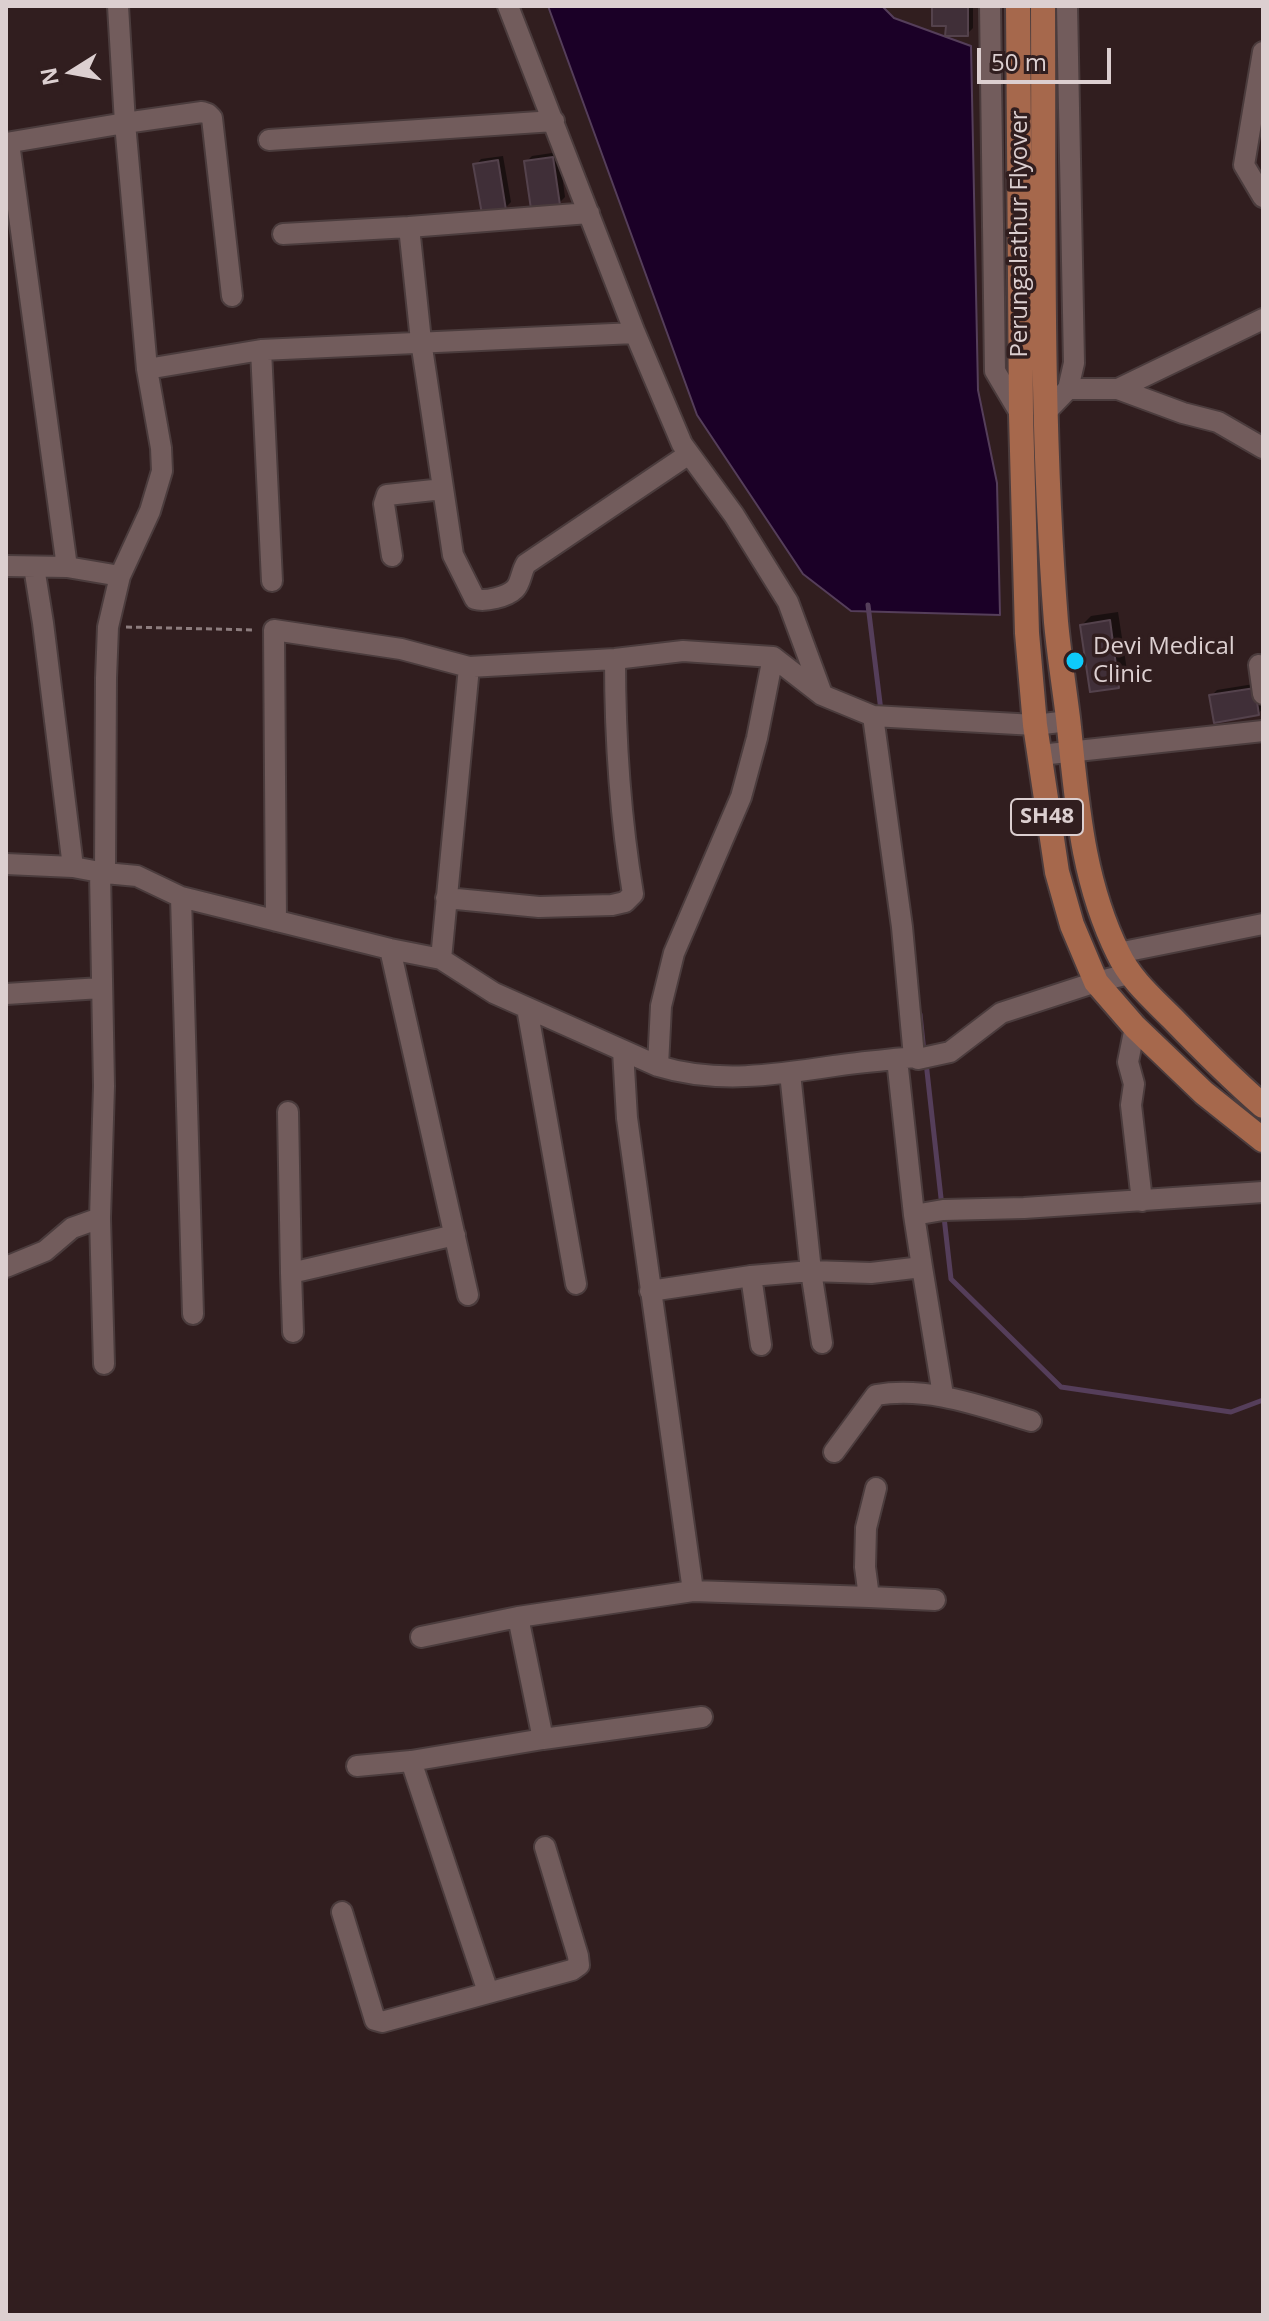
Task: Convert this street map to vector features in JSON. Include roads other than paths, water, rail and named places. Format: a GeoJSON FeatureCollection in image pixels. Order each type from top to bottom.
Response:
{"type":"FeatureCollection","features":[{"type":"Feature","properties":{"kind":"main road","name":"Perungalathur Flyover"},"geometry":{"type":"LineString","coordinates":[[1018,6],[1045,384],[1021,415]]}},
{"type":"Feature","properties":{"kind":"main road","name":"Perungalathur Flyover"},"geometry":{"type":"LineString","coordinates":[[1043,6],[1045,413],[1056,627],[1068,721]]}},
{"type":"Feature","properties":{"kind":"main road","name":"SH48"},"geometry":{"type":"LineString","coordinates":[[1021,415],[1027,633],[1035,725],[1057,872],[1072,925],[1096,982],[1135,1027],[1204,1093],[1263,1140]]}},
{"type":"Feature","properties":{"kind":"main road","name":"SH48"},"geometry":{"type":"LineString","coordinates":[[1068,721],[1074,790],[1085,853],[1099,907],[1124,964],[1229,1077],[1263,1106]]}},
{"type":"Feature","properties":{"kind":"street"},"geometry":{"type":"LineString","coordinates":[[104,1364],[100,1218],[104,1086],[101,988],[108,627],[120,576],[150,511],[162,471],[147,369],[118,6]]}},
{"type":"Feature","properties":{"kind":"street"},"geometry":{"type":"LineString","coordinates":[[508,6],[635,333],[682,444],[734,515],[788,602],[822,695]]}},
{"type":"Feature","properties":{"kind":"street"},"geometry":{"type":"LineString","coordinates":[[990,6],[995,371],[1021,415]]}},
{"type":"Feature","properties":{"kind":"street"},"geometry":{"type":"LineString","coordinates":[[1045,384],[1074,363],[1067,6]]}},
{"type":"Feature","properties":{"kind":"street"},"geometry":{"type":"LineString","coordinates":[[1263,52],[1244,165],[1263,197]]}},
{"type":"Feature","properties":{"kind":"street"},"geometry":{"type":"LineString","coordinates":[[67,567],[8,143],[125,123],[202,112],[208,114],[212,118],[232,296]]}},
{"type":"Feature","properties":{"kind":"street"},"geometry":{"type":"LineString","coordinates":[[269,140],[554,121]]}},
{"type":"Feature","properties":{"kind":"street"},"geometry":{"type":"LineString","coordinates":[[283,234],[589,213]]}},
{"type":"Feature","properties":{"kind":"street"},"geometry":{"type":"LineString","coordinates":[[409,227],[421,341],[453,555],[475,599],[483,601],[512,592],[526,564],[689,454]]}},
{"type":"Feature","properties":{"kind":"street"},"geometry":{"type":"LineString","coordinates":[[1118,389],[1263,319]]}},
{"type":"Feature","properties":{"kind":"street"},"geometry":{"type":"LineString","coordinates":[[147,369],[261,350],[635,333]]}},
{"type":"Feature","properties":{"kind":"street"},"geometry":{"type":"LineString","coordinates":[[261,350],[272,581]]}},
{"type":"Feature","properties":{"kind":"street"},"geometry":{"type":"LineString","coordinates":[[1045,384],[1118,389],[1183,413],[1218,422],[1263,448]]}},
{"type":"Feature","properties":{"kind":"street"},"geometry":{"type":"LineString","coordinates":[[392,556],[384,504],[387,495],[443,489]]}},
{"type":"Feature","properties":{"kind":"street"},"geometry":{"type":"LineString","coordinates":[[6,566],[67,567],[120,576]]}},
{"type":"Feature","properties":{"kind":"street"},"geometry":{"type":"LineString","coordinates":[[34,567],[73,867]]}},
{"type":"Feature","properties":{"kind":"street"},"geometry":{"type":"LineString","coordinates":[[276,921],[274,630],[401,649],[469,667],[615,659],[683,651],[773,657],[822,695],[873,716],[1035,725],[1068,721]]}},
{"type":"Feature","properties":{"kind":"street"},"geometry":{"type":"LineString","coordinates":[[658,1066],[661,1006],[674,953],[741,797],[757,738],[773,657]]}},
{"type":"Feature","properties":{"kind":"street"},"geometry":{"type":"LineString","coordinates":[[446,898],[539,907],[612,905],[625,902],[633,894],[622,831],[615,659]]}},
{"type":"Feature","properties":{"kind":"street"},"geometry":{"type":"LineString","coordinates":[[1259,665],[1263,694]]}},
{"type":"Feature","properties":{"kind":"street"},"geometry":{"type":"LineString","coordinates":[[441,959],[469,667]]}},
{"type":"Feature","properties":{"kind":"street"},"geometry":{"type":"LineString","coordinates":[[873,716],[902,927],[905,1058],[914,1215],[943,1395]]}},
{"type":"Feature","properties":{"kind":"street"},"geometry":{"type":"LineString","coordinates":[[1040,755],[1263,731]]}},
{"type":"Feature","properties":{"kind":"street"},"geometry":{"type":"LineString","coordinates":[[6,864],[73,867],[137,876],[181,897],[441,959],[494,993],[658,1066],[684,1074],[721,1077],[790,1073],[905,1058],[918,1059],[950,1052],[1001,1013],[1096,982],[1124,964],[1263,924]]}},
{"type":"Feature","properties":{"kind":"street"},"geometry":{"type":"LineString","coordinates":[[181,897],[193,1314]]}},
{"type":"Feature","properties":{"kind":"street"},"geometry":{"type":"LineString","coordinates":[[390,949],[468,1295]]}},
{"type":"Feature","properties":{"kind":"street"},"geometry":{"type":"LineString","coordinates":[[6,994],[101,988]]}},
{"type":"Feature","properties":{"kind":"street"},"geometry":{"type":"LineString","coordinates":[[527,1008],[576,1284]]}},
{"type":"Feature","properties":{"kind":"street"},"geometry":{"type":"LineString","coordinates":[[1135,1027],[1128,1062],[1134,1084],[1131,1105],[1142,1201]]}},
{"type":"Feature","properties":{"kind":"street"},"geometry":{"type":"LineString","coordinates":[[623,1051],[627,1118],[693,1591]]}},
{"type":"Feature","properties":{"kind":"street"},"geometry":{"type":"LineString","coordinates":[[790,1073],[811,1271],[822,1343]]}},
{"type":"Feature","properties":{"kind":"street"},"geometry":{"type":"LineString","coordinates":[[288,1112],[293,1332]]}},
{"type":"Feature","properties":{"kind":"street"},"geometry":{"type":"LineString","coordinates":[[914,1215],[943,1210],[1024,1208],[1263,1192]]}},
{"type":"Feature","properties":{"kind":"street"},"geometry":{"type":"LineString","coordinates":[[6,1267],[45,1251],[72,1228],[100,1218]]}},
{"type":"Feature","properties":{"kind":"street"},"geometry":{"type":"LineString","coordinates":[[291,1273],[455,1235]]}},
{"type":"Feature","properties":{"kind":"street"},"geometry":{"type":"LineString","coordinates":[[650,1291],[751,1276],[811,1271],[871,1273],[922,1267]]}},
{"type":"Feature","properties":{"kind":"street"},"geometry":{"type":"LineString","coordinates":[[751,1276],[761,1345]]}},
{"type":"Feature","properties":{"kind":"street"},"geometry":{"type":"LineString","coordinates":[[834,1452],[876,1395],[943,1395],[1031,1421]]}},
{"type":"Feature","properties":{"kind":"street"},"geometry":{"type":"LineString","coordinates":[[869,1597],[865,1567],[866,1528],[876,1488]]}},
{"type":"Feature","properties":{"kind":"street"},"geometry":{"type":"LineString","coordinates":[[421,1637],[518,1617],[693,1591],[935,1600]]}},
{"type":"Feature","properties":{"kind":"street"},"geometry":{"type":"LineString","coordinates":[[518,1617],[543,1739]]}},
{"type":"Feature","properties":{"kind":"street"},"geometry":{"type":"LineString","coordinates":[[357,1766],[411,1761],[702,1717]]}},
{"type":"Feature","properties":{"kind":"street"},"geometry":{"type":"LineString","coordinates":[[411,1761],[488,1992]]}},
{"type":"Feature","properties":{"kind":"street"},"geometry":{"type":"LineString","coordinates":[[342,1912],[375,2020],[382,2022],[572,1970],[579,1965],[578,1956],[545,1847]]}},
{"type":"Feature","properties":{"kind":"waterway"},"geometry":{"type":"LineString","coordinates":[[868,605],[881,711]]}},
{"type":"Feature","properties":{"kind":"waterway"},"geometry":{"type":"LineString","coordinates":[[920,1014],[924,1052]]}},
{"type":"Feature","properties":{"kind":"waterway"},"geometry":{"type":"LineString","coordinates":[[926,1062],[942,1207]]}},
{"type":"Feature","properties":{"kind":"waterway"},"geometry":{"type":"LineString","coordinates":[[944,1217],[951,1279],[1061,1387],[1231,1412],[1263,1400]]}},
{"type":"Feature","properties":{"kind":"place","name":"Devi Medical Clinic"},"geometry":{"type":"Point","coordinates":[1075,661]}}]}
